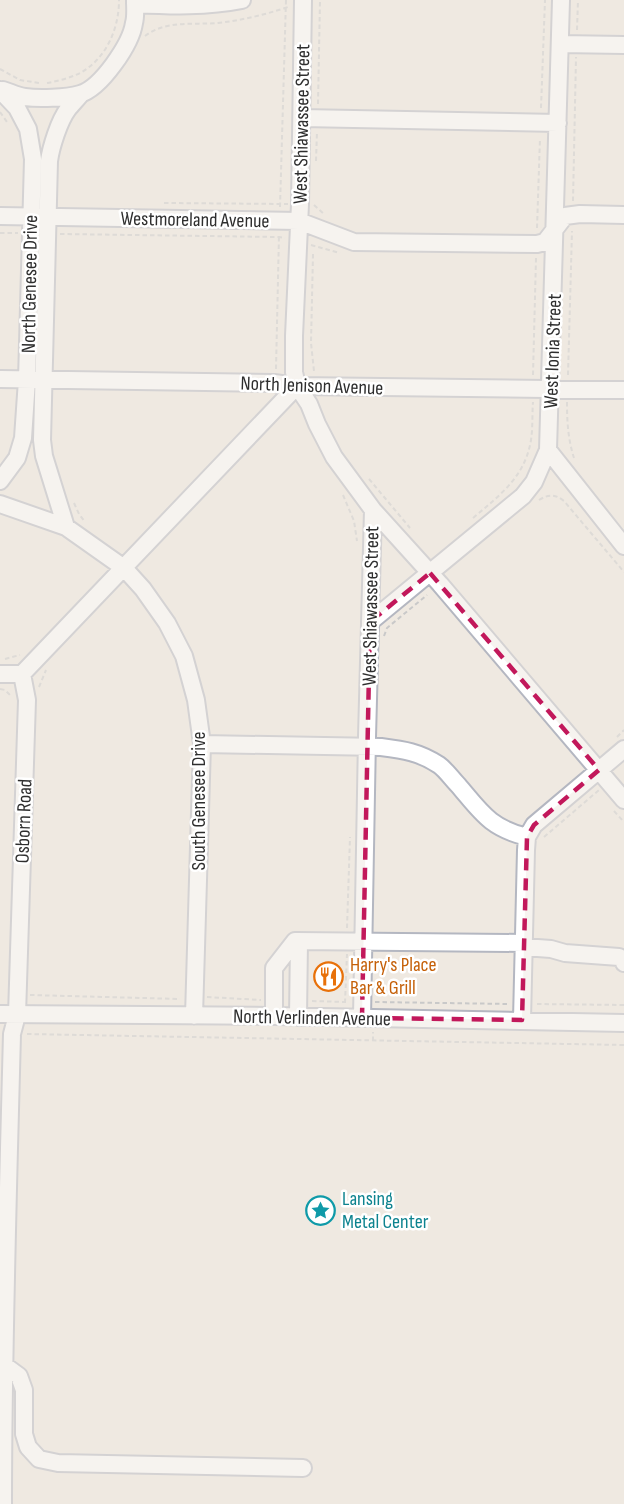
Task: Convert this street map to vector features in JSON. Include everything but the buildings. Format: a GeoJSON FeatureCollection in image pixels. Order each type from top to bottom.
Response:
{"type":"FeatureCollection","features":[{"type":"Feature","properties":{"kind":"street"},"geometry":{"type":"LineString","coordinates":[[31,147],[51,148],[67,110],[81,94],[101,80],[119,58],[134,24],[130,1],[167,6],[222,4],[243,0]]}},
{"type":"Feature","properties":{"kind":"street","name":"West Ionia Street"},"geometry":{"type":"LineString","coordinates":[[370,622],[435,579],[523,496],[534,482],[549,450],[559,396],[555,229],[561,0]]}},
{"type":"Feature","properties":{"kind":"street","name":"West Shiawassee Street"},"geometry":{"type":"LineString","coordinates":[[297,1],[310,118],[306,243],[294,336],[294,372],[297,386],[309,404],[334,457],[373,510],[364,942],[368,1018]]}},
{"type":"Feature","properties":{"kind":"street"},"geometry":{"type":"LineString","coordinates":[[560,44],[624,45]]}},
{"type":"Feature","properties":{"kind":"street"},"geometry":{"type":"LineString","coordinates":[[0,89],[23,97],[56,98],[81,94]]}},
{"type":"Feature","properties":{"kind":"street","name":"North Genesee Drive"},"geometry":{"type":"LineString","coordinates":[[0,89],[17,108],[28,129],[33,159],[31,234],[35,380],[44,456],[66,527]]}},
{"type":"Feature","properties":{"kind":"street"},"geometry":{"type":"LineString","coordinates":[[310,118],[558,123]]}},
{"type":"Feature","properties":{"kind":"street","name":"North Genesee Drive"},"geometry":{"type":"LineString","coordinates":[[32,216],[51,148]]}},
{"type":"Feature","properties":{"kind":"street"},"geometry":{"type":"LineString","coordinates":[[537,244],[545,242],[565,216],[624,215]]}},
{"type":"Feature","properties":{"kind":"street","name":"Westmoreland Avenue"},"geometry":{"type":"LineString","coordinates":[[0,216],[280,229],[307,224],[354,242],[537,244]]}},
{"type":"Feature","properties":{"kind":"street","name":"North Jenison Avenue"},"geometry":{"type":"LineString","coordinates":[[0,379],[274,383],[297,386],[533,396],[624,390]]}},
{"type":"Feature","properties":{"kind":"street","name":"North Genesee Drive"},"geometry":{"type":"LineString","coordinates":[[0,481],[17,458],[35,380]]}},
{"type":"Feature","properties":{"kind":"street"},"geometry":{"type":"LineString","coordinates":[[0,674],[22,674],[297,386]]}},
{"type":"Feature","properties":{"kind":"street"},"geometry":{"type":"LineString","coordinates":[[23,438],[42,440]]}},
{"type":"Feature","properties":{"kind":"street"},"geometry":{"type":"LineString","coordinates":[[549,450],[624,546]]}},
{"type":"Feature","properties":{"kind":"street","name":"South Genesee Drive"},"geometry":{"type":"LineString","coordinates":[[0,504],[66,527],[124,568],[143,589],[161,615],[184,656],[196,700],[202,744],[194,1016]]}},
{"type":"Feature","properties":{"kind":"street"},"geometry":{"type":"LineString","coordinates":[[373,510],[624,800]]}},
{"type":"Feature","properties":{"kind":"street","name":"Osborn Road"},"geometry":{"type":"LineString","coordinates":[[3,1504],[3,1225],[12,1034],[15,1015],[27,700],[22,674]]}},
{"type":"Feature","properties":{"kind":"street"},"geometry":{"type":"LineString","coordinates":[[202,744],[409,750],[441,766],[488,819],[503,829],[535,838]]}},
{"type":"Feature","properties":{"kind":"street"},"geometry":{"type":"LineString","coordinates":[[515,1012],[524,945],[526,850],[535,838],[534,825],[604,776],[624,749]]}},
{"type":"Feature","properties":{"kind":"street"},"geometry":{"type":"LineString","coordinates":[[274,1008],[274,968],[295,941],[524,945],[565,953],[619,957],[624,963]]}},
{"type":"Feature","properties":{"kind":"street"},"geometry":{"type":"LineString","coordinates":[[298,1009],[299,941]]}},
{"type":"Feature","properties":{"kind":"street","name":"North Verlinden Avenue"},"geometry":{"type":"LineString","coordinates":[[15,1015],[194,1016],[274,1008],[345,1010],[368,1018],[515,1012],[624,1023]]}},
{"type":"Feature","properties":{"kind":"street"},"geometry":{"type":"LineString","coordinates":[[2,1365],[19,1376],[24,1390],[24,1434],[28,1447],[39,1459],[58,1463],[303,1468]]}},
{"type":"Feature","properties":{"kind":"path"},"geometry":{"type":"LineString","coordinates":[[316,163],[310,118],[320,0]]}},
{"type":"Feature","properties":{"kind":"path"},"geometry":{"type":"LineString","coordinates":[[472,518],[506,490],[520,471],[532,437],[545,0]]}},
{"type":"Feature","properties":{"kind":"path"},"geometry":{"type":"LineString","coordinates":[[575,462],[559,396],[572,215],[578,0]]}},
{"type":"Feature","properties":{"kind":"path"},"geometry":{"type":"LineString","coordinates":[[0,69],[20,80],[44,83],[63,80],[80,73],[107,48],[115,30],[119,9],[130,1]]}},
{"type":"Feature","properties":{"kind":"path"},"geometry":{"type":"LineString","coordinates":[[145,36],[166,25],[218,23],[257,17],[286,8],[297,1]]}},
{"type":"Feature","properties":{"kind":"path"},"geometry":{"type":"LineString","coordinates":[[286,8],[297,1]]}},
{"type":"Feature","properties":{"kind":"path"},"geometry":{"type":"LineString","coordinates":[[274,383],[286,8]]}},
{"type":"Feature","properties":{"kind":"path"},"geometry":{"type":"LineString","coordinates":[[0,112],[11,127]]}},
{"type":"Feature","properties":{"kind":"path"},"geometry":{"type":"LineString","coordinates":[[307,224],[314,205]]}},
{"type":"Feature","properties":{"kind":"path"},"geometry":{"type":"LineString","coordinates":[[31,234],[32,216]]}},
{"type":"Feature","properties":{"kind":"path"},"geometry":{"type":"LineString","coordinates":[[0,233],[280,229],[306,243],[340,253]]}},
{"type":"Feature","properties":{"kind":"path"},"geometry":{"type":"LineString","coordinates":[[306,243],[313,367],[318,386]]}},
{"type":"Feature","properties":{"kind":"path"},"geometry":{"type":"LineString","coordinates":[[533,396],[559,396]]}},
{"type":"Feature","properties":{"kind":"path"},"geometry":{"type":"LineString","coordinates":[[370,480],[416,535]]}},
{"type":"Feature","properties":{"kind":"path"},"geometry":{"type":"LineString","coordinates":[[338,487],[344,495],[354,521],[358,546]]}},
{"type":"Feature","properties":{"kind":"path"},"geometry":{"type":"LineString","coordinates":[[539,500],[548,495],[556,496],[564,501],[624,572]]}},
{"type":"Feature","properties":{"kind":"path"},"geometry":{"type":"LineString","coordinates":[[71,497],[87,525]]}},
{"type":"Feature","properties":{"kind":"path"},"geometry":{"type":"LineString","coordinates":[[384,635],[387,628],[435,579]]}},
{"type":"Feature","properties":{"kind":"path"},"geometry":{"type":"LineString","coordinates":[[0,660],[22,654]]}},
{"type":"Feature","properties":{"kind":"path"},"geometry":{"type":"LineString","coordinates":[[38,695],[39,685],[49,663]]}},
{"type":"Feature","properties":{"kind":"path"},"geometry":{"type":"LineString","coordinates":[[535,838],[604,776]]}},
{"type":"Feature","properties":{"kind":"path"},"geometry":{"type":"LineString","coordinates":[[298,1009],[345,1010],[350,827]]}},
{"type":"Feature","properties":{"kind":"path"},"geometry":{"type":"LineString","coordinates":[[15,1015],[28,995],[207,997],[274,1008]]}},
{"type":"Feature","properties":{"kind":"path"},"geometry":{"type":"LineString","coordinates":[[373,1041],[368,1018],[374,1002],[515,1012],[624,1005]]}},
{"type":"Feature","properties":{"kind":"path"},"geometry":{"type":"LineString","coordinates":[[12,1034],[624,1045]]}},
{"type":"Feature","properties":{"kind":"highlighted area"},"geometry":{"type":"Polygon","coordinates":[[[430,573],[599,770],[534,825],[527,837],[522,1020],[362,1018],[370,622],[430,573]]]}},
{"type":"Feature","properties":{"kind":"place","name":"Harry's Place Bar & Grill"},"geometry":{"type":"Point","coordinates":[329,976]}},
{"type":"Feature","properties":{"kind":"place","name":"Lansing Metal Center"},"geometry":{"type":"Point","coordinates":[321,1210]}}]}
